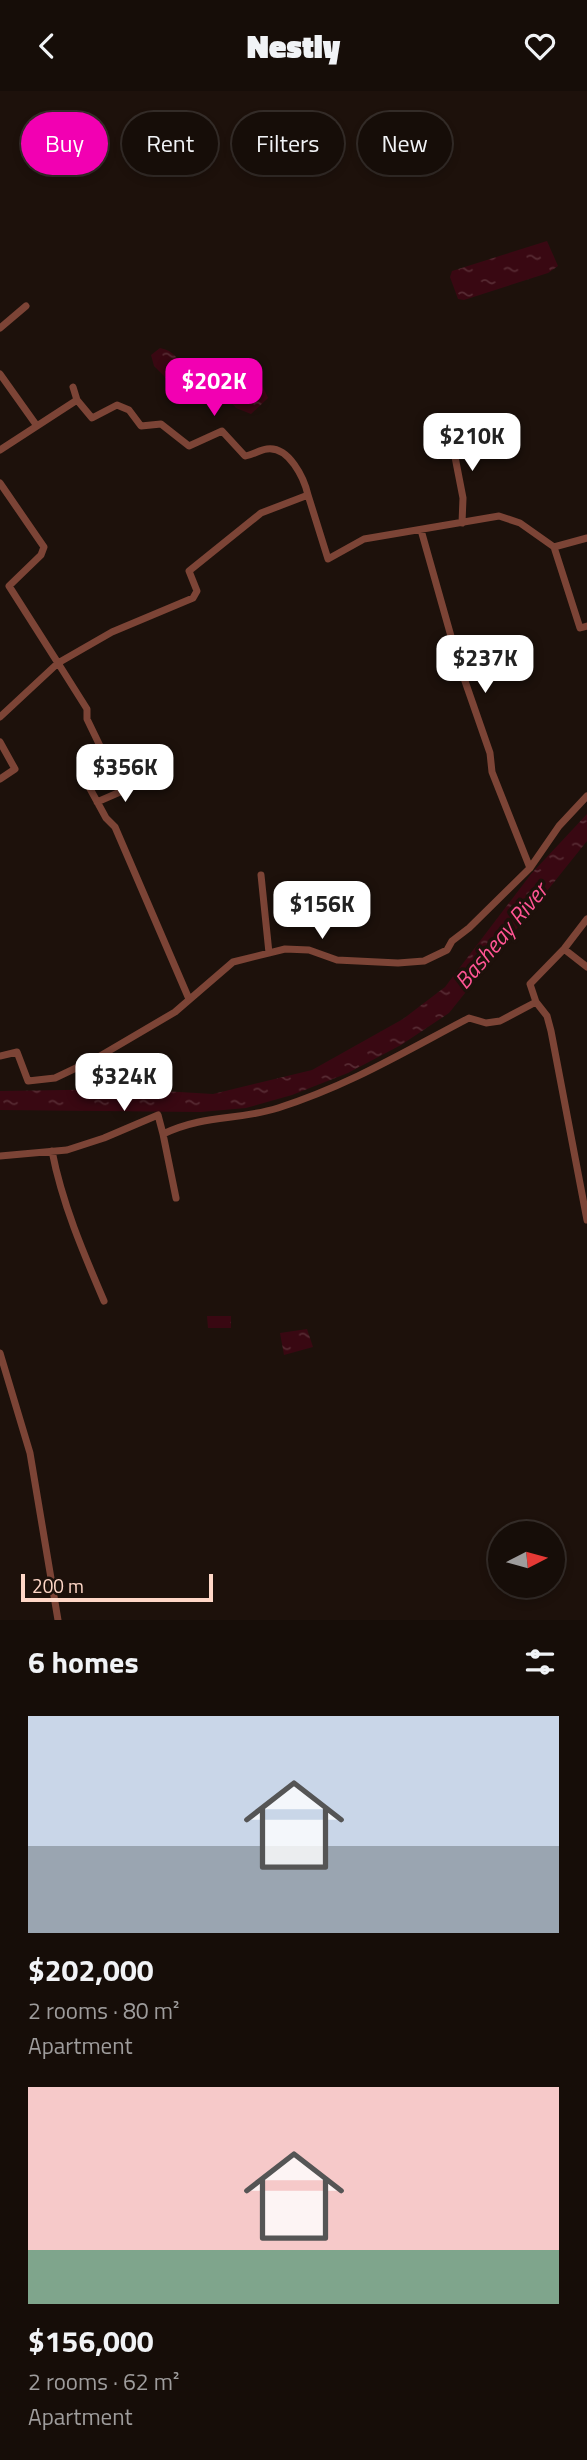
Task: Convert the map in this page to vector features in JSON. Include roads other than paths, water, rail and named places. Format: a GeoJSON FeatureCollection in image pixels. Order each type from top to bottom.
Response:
{"type":"FeatureCollection","features":[{"type":"Feature","properties":{"kind":"street"},"geometry":{"type":"LineString","coordinates":[[0,328],[26,306]]}},
{"type":"Feature","properties":{"kind":"street"},"geometry":{"type":"LineString","coordinates":[[0,374],[37,426]]}},
{"type":"Feature","properties":{"kind":"street"},"geometry":{"type":"LineString","coordinates":[[73,387],[77,400],[92,418],[117,405],[122,406],[141,426],[161,424],[189,446],[222,431],[245,456],[268,448],[281,452],[305,483],[328,559],[364,539],[499,516],[520,523],[554,547],[580,628],[587,626]]}},
{"type":"Feature","properties":{"kind":"street"},"geometry":{"type":"LineString","coordinates":[[0,450],[77,400]]}},
{"type":"Feature","properties":{"kind":"street"},"geometry":{"type":"LineString","coordinates":[[449,426],[463,498],[462,523]]}},
{"type":"Feature","properties":{"kind":"street"},"geometry":{"type":"LineString","coordinates":[[0,483],[44,547],[41,555],[9,586],[87,709],[87,719],[101,748],[80,769],[97,802],[115,827],[189,999]]}},
{"type":"Feature","properties":{"kind":"street"},"geometry":{"type":"LineString","coordinates":[[0,717],[58,663],[111,632],[193,598],[197,591],[189,571],[261,513],[308,495]]}},
{"type":"Feature","properties":{"kind":"street"},"geometry":{"type":"LineString","coordinates":[[421,530],[454,648],[490,753],[492,772],[530,868]]}},
{"type":"Feature","properties":{"kind":"street"},"geometry":{"type":"LineString","coordinates":[[554,547],[587,538]]}},
{"type":"Feature","properties":{"kind":"street"},"geometry":{"type":"LineString","coordinates":[[0,742],[15,769],[0,779]]}},
{"type":"Feature","properties":{"kind":"street"},"geometry":{"type":"LineString","coordinates":[[97,802],[143,782]]}},
{"type":"Feature","properties":{"kind":"street"},"geometry":{"type":"LineString","coordinates":[[0,1056],[17,1052],[28,1081],[55,1078],[95,1059],[176,1012],[233,962],[269,953],[309,950],[337,960],[424,961],[447,950],[452,941],[469,928],[530,868],[559,826],[587,796]]}},
{"type":"Feature","properties":{"kind":"street"},"geometry":{"type":"LineString","coordinates":[[261,875],[269,953]]}},
{"type":"Feature","properties":{"kind":"street"},"geometry":{"type":"LineString","coordinates":[[587,919],[564,949],[530,984],[536,1002],[547,1016],[551,1031],[587,1220]]}},
{"type":"Feature","properties":{"kind":"street"},"geometry":{"type":"LineString","coordinates":[[564,949],[587,967]]}},
{"type":"Feature","properties":{"kind":"street"},"geometry":{"type":"LineString","coordinates":[[163,1134],[189,1122],[262,1112],[321,1093],[357,1079],[469,1018],[486,1023],[500,1021],[536,1002]]}},
{"type":"Feature","properties":{"kind":"street"},"geometry":{"type":"LineString","coordinates":[[0,1156],[52,1151],[104,1138],[158,1115],[176,1198]]}},
{"type":"Feature","properties":{"kind":"street"},"geometry":{"type":"LineString","coordinates":[[52,1151],[58,1182],[80,1245],[104,1300]]}},
{"type":"Feature","properties":{"kind":"street"},"geometry":{"type":"LineString","coordinates":[[0,1353],[30,1453],[58,1620]]}},
{"type":"Feature","properties":{"kind":"water"},"geometry":{"type":"Polygon","coordinates":[[[547,241],[558,266],[548,273],[464,300],[458,299],[450,277],[452,271],[547,241]]]}},
{"type":"Feature","properties":{"kind":"water"},"geometry":{"type":"Polygon","coordinates":[[[160,348],[173,354],[183,369],[184,374],[171,383],[154,366],[151,355],[160,348]]]}},
{"type":"Feature","properties":{"kind":"water"},"geometry":{"type":"Polygon","coordinates":[[[262,385],[268,398],[251,414],[236,408],[229,400],[262,385]]]}},
{"type":"Feature","properties":{"kind":"water","name":"Basheay River"},"geometry":{"type":"Polygon","coordinates":[[[587,814],[587,841],[449,1013],[401,1045],[348,1073],[292,1095],[246,1108],[201,1112],[0,1110],[0,1091],[129,1089],[213,1094],[312,1070],[403,1019],[445,987],[531,874],[587,814]]]}},
{"type":"Feature","properties":{"kind":"water"},"geometry":{"type":"Polygon","coordinates":[[[207,1316],[231,1316],[231,1328],[208,1328],[207,1316]]]}},
{"type":"Feature","properties":{"kind":"water"},"geometry":{"type":"Polygon","coordinates":[[[307,1329],[313,1347],[284,1355],[280,1333],[307,1329]]]}}]}
